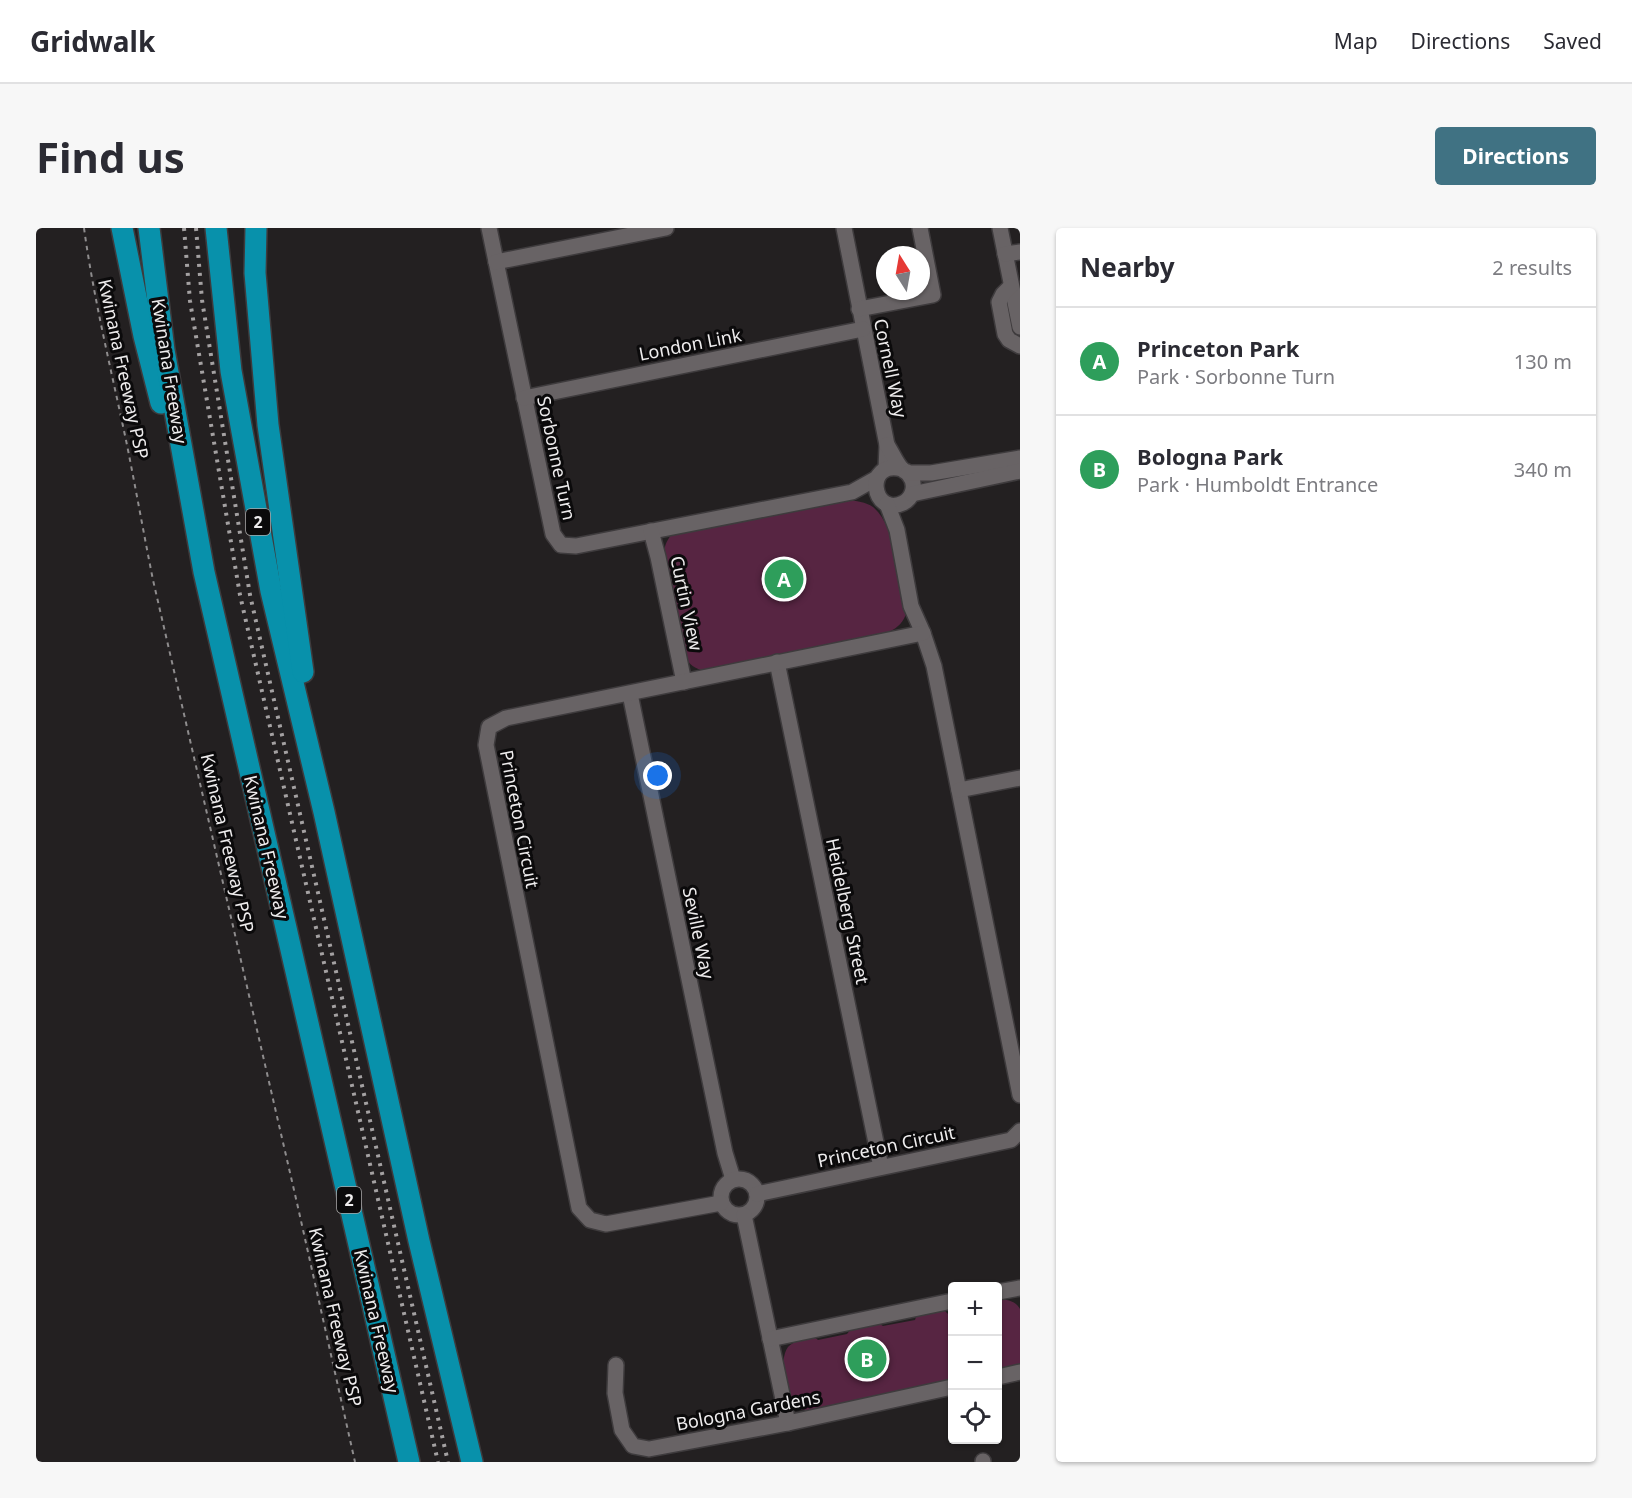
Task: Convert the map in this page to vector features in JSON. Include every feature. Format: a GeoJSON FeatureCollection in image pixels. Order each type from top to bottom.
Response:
{"type":"FeatureCollection","features":[{"type":"Feature","properties":{"kind":"highway","name":"2"},"geometry":{"type":"LineString","coordinates":[[122,228],[144,336],[204,572]]}},
{"type":"Feature","properties":{"kind":"highway","name":"Kwinana Freeway"},"geometry":{"type":"LineString","coordinates":[[149,228],[164,350],[204,572],[409,1462]]}},
{"type":"Feature","properties":{"kind":"highway","name":"2"},"geometry":{"type":"LineString","coordinates":[[216,228],[231,371],[271,591],[324,812],[419,1241],[472,1462]]}},
{"type":"Feature","properties":{"kind":"highway","name":"2"},"geometry":{"type":"LineString","coordinates":[[255,228],[255,273],[267,425],[324,812]]}},
{"type":"Feature","properties":{"kind":"street","name":"Sorbonne Turn"},"geometry":{"type":"LineString","coordinates":[[489,228],[553,534],[561,544],[576,546],[852,492],[893,472]]}},
{"type":"Feature","properties":{"kind":"street"},"geometry":{"type":"LineString","coordinates":[[496,262],[662,228]]}},
{"type":"Feature","properties":{"kind":"street","name":"Cornell Way"},"geometry":{"type":"LineString","coordinates":[[844,228],[893,472]]}},
{"type":"Feature","properties":{"kind":"street"},"geometry":{"type":"LineString","coordinates":[[859,309],[933,295],[920,228]]}},
{"type":"Feature","properties":{"kind":"street"},"geometry":{"type":"LineString","coordinates":[[1000,228],[1012,253],[1011,286],[1020,327]]}},
{"type":"Feature","properties":{"kind":"street"},"geometry":{"type":"LineString","coordinates":[[1011,286],[999,302],[1005,334],[1009,340],[1020,346]]}},
{"type":"Feature","properties":{"kind":"street","name":"London Link"},"geometry":{"type":"LineString","coordinates":[[524,398],[863,329]]}},
{"type":"Feature","properties":{"kind":"street"},"geometry":{"type":"LineString","coordinates":[[1020,458],[931,473],[893,472],[875,485],[897,530],[911,606],[934,666],[1020,1095]]}},
{"type":"Feature","properties":{"kind":"street"},"geometry":{"type":"LineString","coordinates":[[882,500],[896,505],[908,498],[1020,471]]}},
{"type":"Feature","properties":{"kind":"street"},"geometry":{"type":"LineString","coordinates":[[893,472],[913,483],[897,530]]}},
{"type":"Feature","properties":{"kind":"street","name":"Sorbonne Turn"},"geometry":{"type":"LineString","coordinates":[[852,492],[882,500]]}},
{"type":"Feature","properties":{"kind":"street","name":"Curtin View"},"geometry":{"type":"LineString","coordinates":[[651,531],[684,682]]}},
{"type":"Feature","properties":{"kind":"street","name":"Princeton Circuit"},"geometry":{"type":"LineString","coordinates":[[721,1203],[606,1224],[590,1220],[579,1208],[486,745],[489,727],[506,718],[923,633]]}},
{"type":"Feature","properties":{"kind":"street","name":"Heidelberg Street"},"geometry":{"type":"LineString","coordinates":[[777,663],[881,1167]]}},
{"type":"Feature","properties":{"kind":"street","name":"Seville Way"},"geometry":{"type":"LineString","coordinates":[[630,694],[724,1153],[733,1179]]}},
{"type":"Feature","properties":{"kind":"street"},"geometry":{"type":"LineString","coordinates":[[958,790],[1020,778]]}},
{"type":"Feature","properties":{"kind":"street","name":"Princeton Circuit"},"geometry":{"type":"LineString","coordinates":[[757,1194],[1011,1140],[1020,1131]]}},
{"type":"Feature","properties":{"kind":"street"},"geometry":{"type":"LineString","coordinates":[[733,1179],[743,1179],[753,1185],[757,1194],[757,1203],[752,1211],[744,1215],[735,1215],[726,1211],[721,1203],[720,1195],[724,1185],[733,1179]]}},
{"type":"Feature","properties":{"kind":"street"},"geometry":{"type":"LineString","coordinates":[[744,1215],[788,1423]]}},
{"type":"Feature","properties":{"kind":"street"},"geometry":{"type":"LineString","coordinates":[[1002,1291],[1020,1288]]}},
{"type":"Feature","properties":{"kind":"street"},"geometry":{"type":"LineString","coordinates":[[770,1339],[948,1302]]}},
{"type":"Feature","properties":{"kind":"street","name":"Bologna Gardens"},"geometry":{"type":"LineString","coordinates":[[616,1365],[615,1393],[622,1430],[633,1446],[649,1449],[788,1423],[948,1388]]}},
{"type":"Feature","properties":{"kind":"street"},"geometry":{"type":"LineString","coordinates":[[1002,1376],[1020,1372]]}},
{"type":"Feature","properties":{"kind":"path","name":"Kwinana Freeway PSP"},"geometry":{"type":"LineString","coordinates":[[84,228],[98,313],[153,580],[355,1462]]}},
{"type":"Feature","properties":{"kind":"shaded area"},"geometry":{"type":"Polygon","coordinates":[[[847,500],[873,507],[888,528],[897,556],[907,612],[900,624],[889,632],[701,670],[695,668],[684,654],[664,556],[666,544],[672,534],[847,500]]]}},
{"type":"Feature","properties":{"kind":"shaded area"},"geometry":{"type":"Polygon","coordinates":[[[1002,1299],[1013,1302],[1020,1309],[1020,1364],[1002,1369],[1002,1299]]]}},
{"type":"Feature","properties":{"kind":"shaded area"},"geometry":{"type":"Polygon","coordinates":[[[944,1310],[948,1314],[948,1381],[812,1410],[803,1410],[794,1404],[787,1389],[783,1370],[785,1353],[793,1343],[813,1336],[818,1340],[847,1334],[851,1329],[878,1323],[883,1326],[915,1320],[917,1314],[944,1310]]]}},
{"type":"Feature","properties":{"kind":"railway"},"geometry":{"type":"LineString","coordinates":[[184,228],[190,301],[240,595],[438,1462]]}},
{"type":"Feature","properties":{"kind":"railway"},"geometry":{"type":"LineString","coordinates":[[196,228],[202,300],[250,595],[448,1462]]}},
{"type":"Feature","properties":{"kind":"place","name":"Princeton Park"},"geometry":{"type":"Point","coordinates":[784,579]}},
{"type":"Feature","properties":{"kind":"place","name":"Bologna Park"},"geometry":{"type":"Point","coordinates":[867,1359]}}]}
